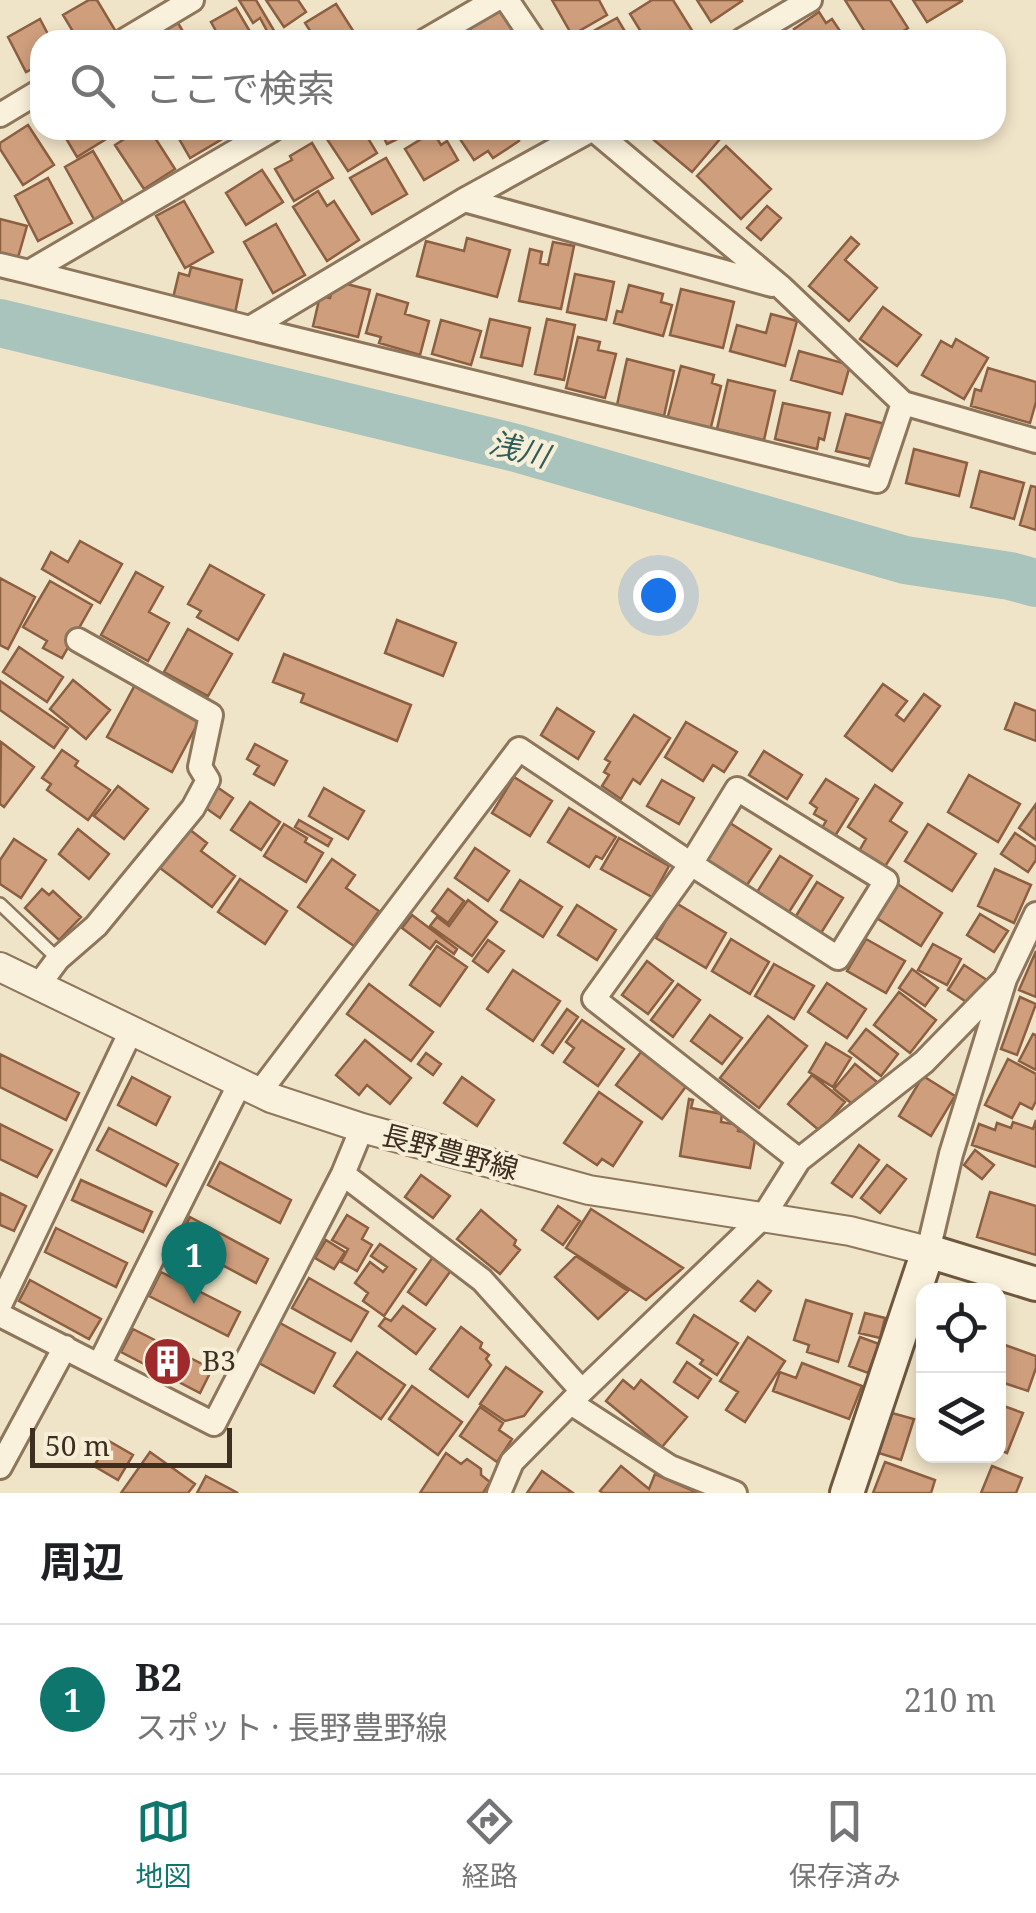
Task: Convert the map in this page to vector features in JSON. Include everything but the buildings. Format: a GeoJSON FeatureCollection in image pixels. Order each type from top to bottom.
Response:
{"type":"FeatureCollection","features":[{"type":"Feature","properties":{"kind":"main road"},"geometry":{"type":"LineString","coordinates":[[847,1493],[928,1251],[1036,1284]]}},
{"type":"Feature","properties":{"kind":"street"},"geometry":{"type":"LineString","coordinates":[[142,30],[192,0]]}},
{"type":"Feature","properties":{"kind":"street"},"geometry":{"type":"LineString","coordinates":[[443,30],[495,0]]}},
{"type":"Feature","properties":{"kind":"street"},"geometry":{"type":"LineString","coordinates":[[507,0],[527,30]]}},
{"type":"Feature","properties":{"kind":"street"},"geometry":{"type":"LineString","coordinates":[[759,30],[810,0]]}},
{"type":"Feature","properties":{"kind":"street"},"geometry":{"type":"LineString","coordinates":[[0,115],[30,97]]}},
{"type":"Feature","properties":{"kind":"street"},"geometry":{"type":"LineString","coordinates":[[29,272],[255,140]]}},
{"type":"Feature","properties":{"kind":"street"},"geometry":{"type":"LineString","coordinates":[[250,328],[464,200],[574,140]]}},
{"type":"Feature","properties":{"kind":"street"},"geometry":{"type":"LineString","coordinates":[[604,140],[781,287],[903,403],[1036,441]]}},
{"type":"Feature","properties":{"kind":"street"},"geometry":{"type":"LineString","coordinates":[[464,200],[781,287]]}},
{"type":"Feature","properties":{"kind":"street"},"geometry":{"type":"LineString","coordinates":[[0,265],[877,480],[903,403]]}},
{"type":"Feature","properties":{"kind":"street"},"geometry":{"type":"LineString","coordinates":[[38,986],[58,959],[96,926],[193,808],[208,780],[200,767],[211,715],[78,640]]}},
{"type":"Feature","properties":{"kind":"street"},"geometry":{"type":"LineString","coordinates":[[99,1365],[250,1088],[519,749],[691,864],[838,958],[886,881],[737,789],[691,864],[594,999],[799,1160]]}},
{"type":"Feature","properties":{"kind":"street"},"geometry":{"type":"LineString","coordinates":[[928,1251],[951,1154],[1006,979],[1036,914]]}},
{"type":"Feature","properties":{"kind":"street","name":"長野豊野線"},"geometry":{"type":"LineString","coordinates":[[2,973],[38,986],[250,1088],[362,1128],[589,1190],[850,1231],[928,1251]]}},
{"type":"Feature","properties":{"kind":"street"},"geometry":{"type":"LineString","coordinates":[[499,1493],[512,1462],[762,1218],[799,1160],[924,1062],[1006,979]]}},
{"type":"Feature","properties":{"kind":"street"},"geometry":{"type":"LineString","coordinates":[[0,1305],[131,1032]]}},
{"type":"Feature","properties":{"kind":"street"},"geometry":{"type":"LineString","coordinates":[[0,1315],[214,1424],[343,1174],[362,1128]]}},
{"type":"Feature","properties":{"kind":"street"},"geometry":{"type":"LineString","coordinates":[[343,1174],[482,1280],[577,1397],[670,1467],[735,1493]]}},
{"type":"Feature","properties":{"kind":"street"},"geometry":{"type":"LineString","coordinates":[[0,1466],[65,1347]]}},
{"type":"Feature","properties":{"kind":"lane"},"geometry":{"type":"LineString","coordinates":[[0,904],[58,959]]}},
{"type":"Feature","properties":{"kind":"waterway","name":"浅川"},"geometry":{"type":"LineString","coordinates":[[0,323],[516,448],[905,560],[1036,583]]}},
{"type":"Feature","properties":{"kind":"place","name":"B2"},"geometry":{"type":"Point","coordinates":[194,1304]}},
{"type":"Feature","properties":{"kind":"place","name":"B3"},"geometry":{"type":"Point","coordinates":[167,1361]}}]}
